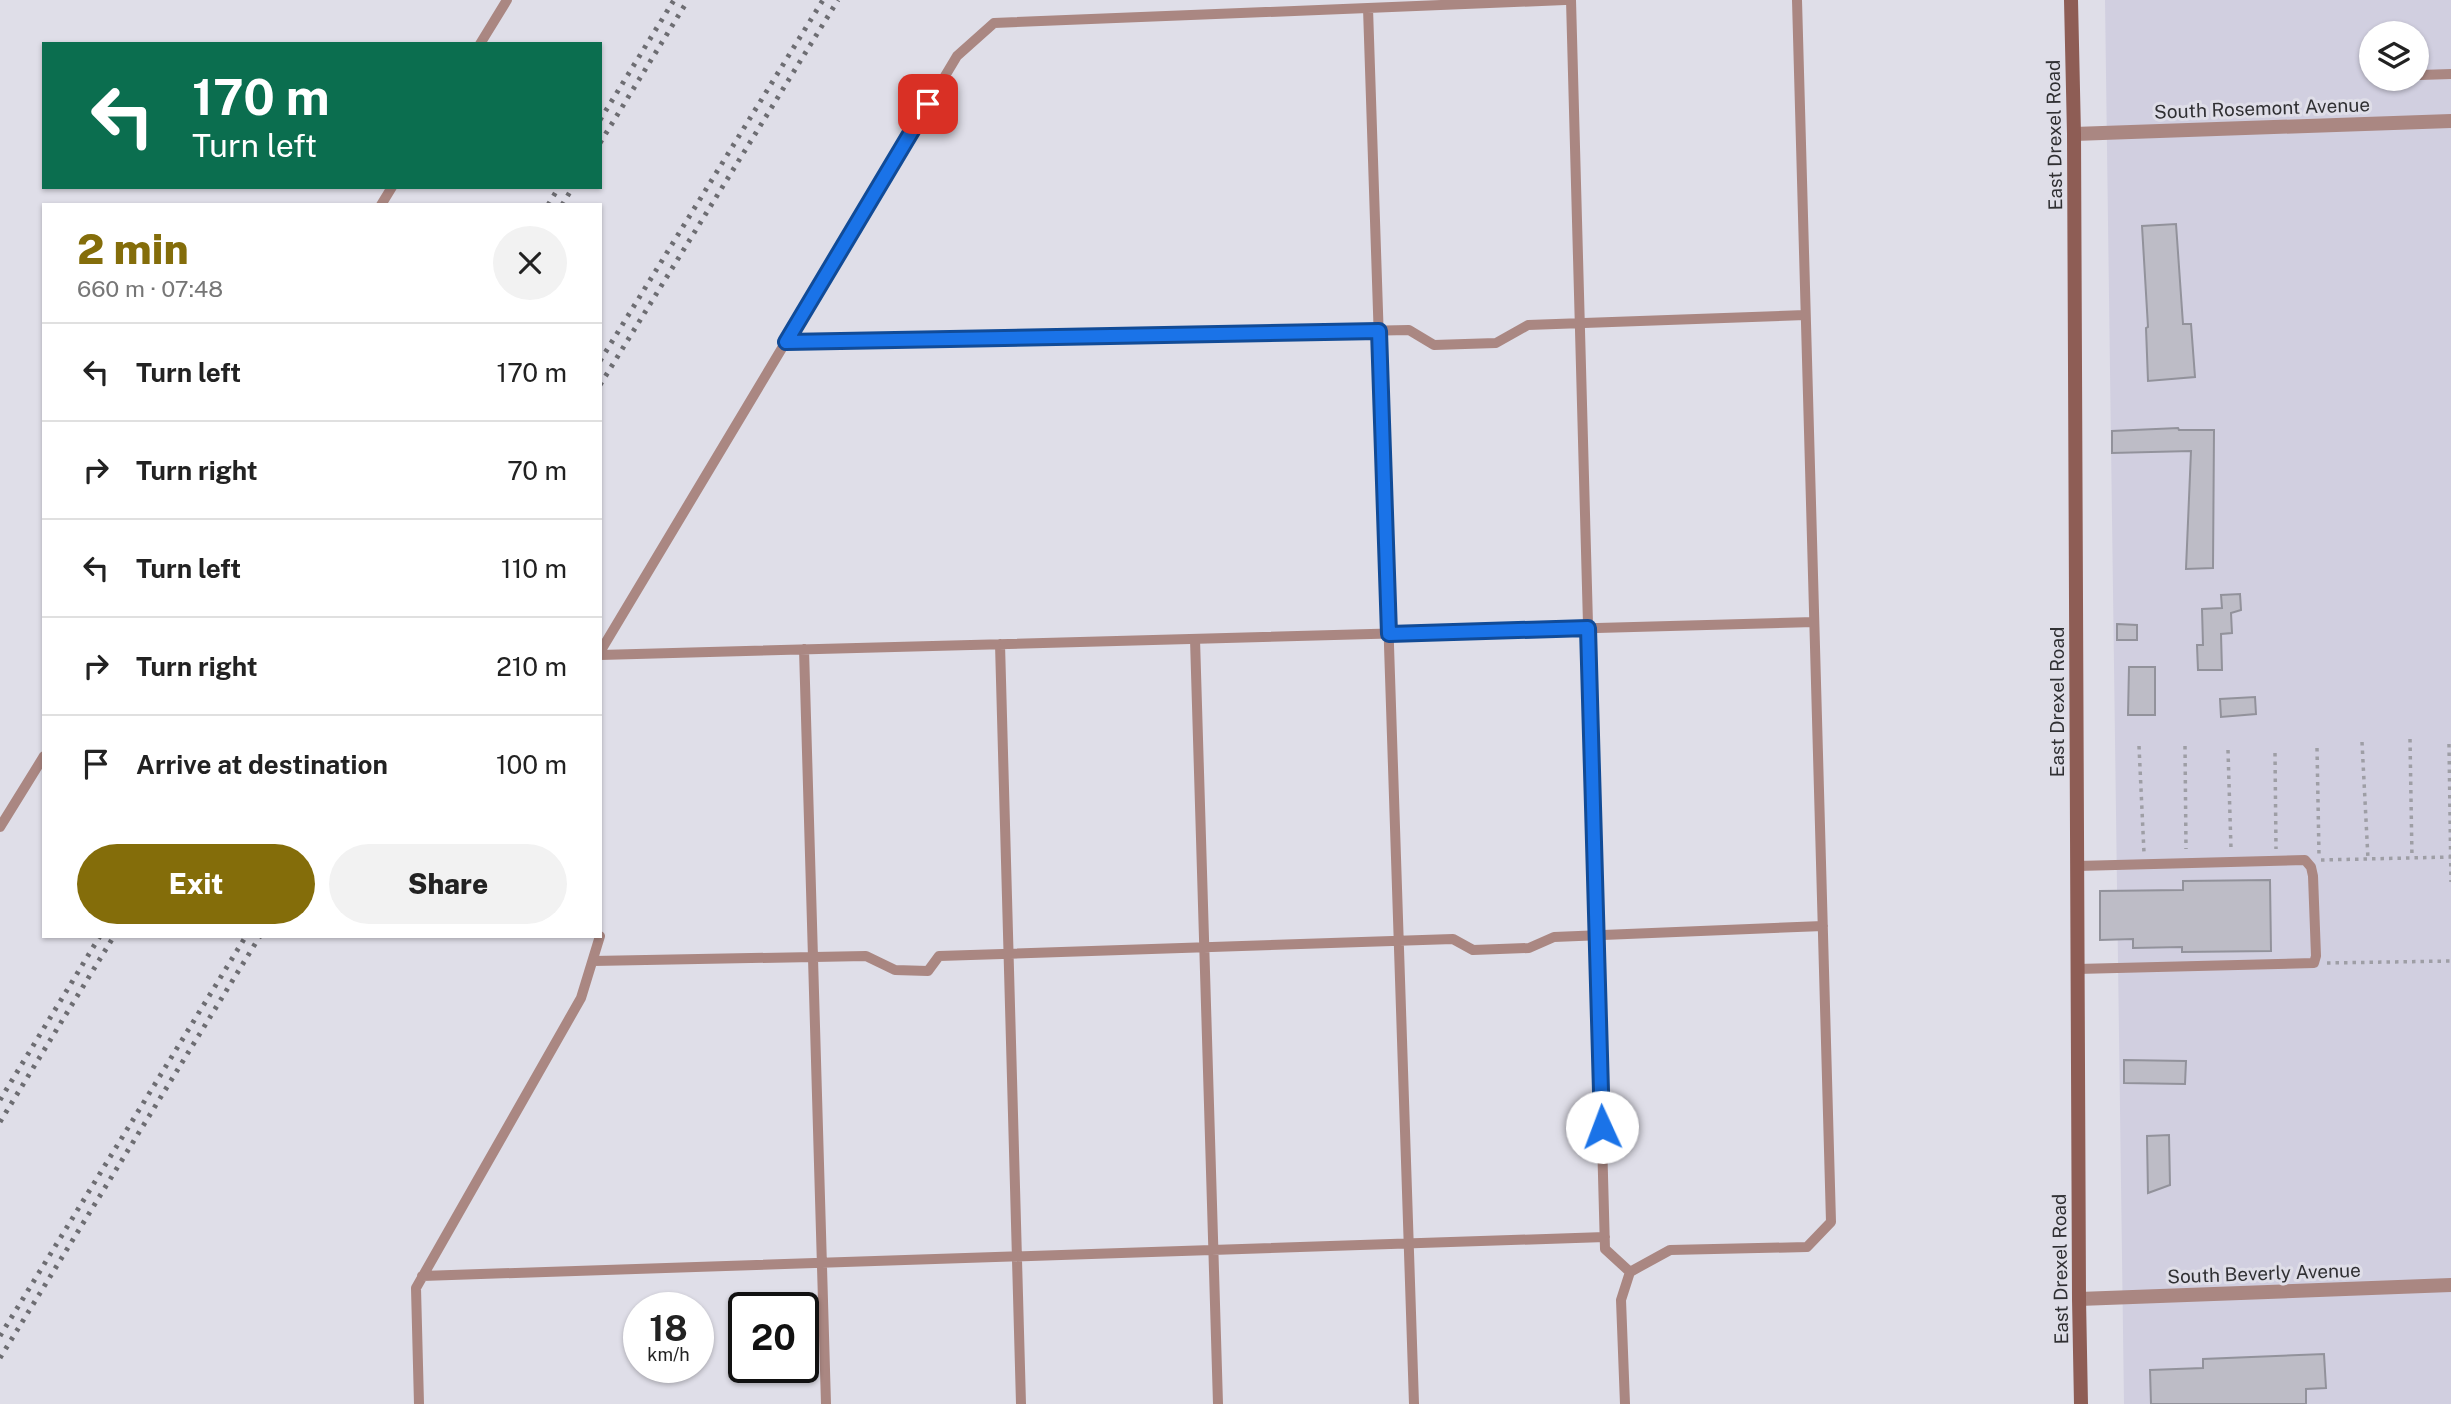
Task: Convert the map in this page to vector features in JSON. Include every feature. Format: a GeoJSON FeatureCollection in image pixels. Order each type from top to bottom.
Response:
{"type":"FeatureCollection","features":[{"type":"Feature","properties":{"kind":"street","name":"East Drexel Road"},"geometry":{"type":"LineString","coordinates":[[2071,0],[2081,1404]]}},
{"type":"Feature","properties":{"kind":"street","name":"South Rosemont Avenue"},"geometry":{"type":"LineString","coordinates":[[2074,134],[2451,121]]}},
{"type":"Feature","properties":{"kind":"street","name":"South Beverly Avenue"},"geometry":{"type":"LineString","coordinates":[[2079,1299],[2451,1284]]}},
{"type":"Feature","properties":{"kind":"lane"},"geometry":{"type":"LineString","coordinates":[[481,42],[507,0]]}},
{"type":"Feature","properties":{"kind":"lane"},"geometry":{"type":"LineString","coordinates":[[602,650],[957,56],[994,23],[1565,0]]}},
{"type":"Feature","properties":{"kind":"lane"},"geometry":{"type":"LineString","coordinates":[[1571,0],[1605,1249],[1630,1272]]}},
{"type":"Feature","properties":{"kind":"lane"},"geometry":{"type":"LineString","coordinates":[[1625,1404],[1621,1300],[1630,1272],[1670,1250],[1807,1247],[1831,1222],[1797,0]]}},
{"type":"Feature","properties":{"kind":"lane"},"geometry":{"type":"LineString","coordinates":[[1368,8],[1414,1404]]}},
{"type":"Feature","properties":{"kind":"lane"},"geometry":{"type":"LineString","coordinates":[[2429,75],[2451,74]]}},
{"type":"Feature","properties":{"kind":"lane"},"geometry":{"type":"LineString","coordinates":[[786,342],[1409,330],[1434,345],[1496,343],[1528,324],[1805,315]]}},
{"type":"Feature","properties":{"kind":"lane"},"geometry":{"type":"LineString","coordinates":[[602,653],[1814,622]]}},
{"type":"Feature","properties":{"kind":"lane"},"geometry":{"type":"LineString","coordinates":[[1195,639],[1218,1404]]}},
{"type":"Feature","properties":{"kind":"lane"},"geometry":{"type":"LineString","coordinates":[[1000,644],[1021,1404]]}},
{"type":"Feature","properties":{"kind":"lane"},"geometry":{"type":"LineString","coordinates":[[804,649],[826,1404]]}},
{"type":"Feature","properties":{"kind":"lane"},"geometry":{"type":"LineString","coordinates":[[0,827],[42,759]]}},
{"type":"Feature","properties":{"kind":"lane"},"geometry":{"type":"LineString","coordinates":[[2077,866],[2305,860],[2311,867],[2313,876],[2316,956],[2315,963],[2077,969]]}},
{"type":"Feature","properties":{"kind":"lane"},"geometry":{"type":"LineString","coordinates":[[593,961],[866,956],[895,970],[928,971],[939,956],[1453,939],[1473,950],[1529,948],[1554,937],[1823,926]]}},
{"type":"Feature","properties":{"kind":"lane"},"geometry":{"type":"LineString","coordinates":[[419,1404],[416,1288],[581,998],[599,938]]}},
{"type":"Feature","properties":{"kind":"lane"},"geometry":{"type":"LineString","coordinates":[[422,1276],[1605,1237]]}},
{"type":"Feature","properties":{"kind":"path"},"geometry":{"type":"LineString","coordinates":[[2410,739],[2412,858]]}},
{"type":"Feature","properties":{"kind":"path"},"geometry":{"type":"LineString","coordinates":[[2362,742],[2368,859]]}},
{"type":"Feature","properties":{"kind":"path"},"geometry":{"type":"LineString","coordinates":[[2449,744],[2451,883]]}},
{"type":"Feature","properties":{"kind":"path"},"geometry":{"type":"LineString","coordinates":[[2139,746],[2145,864]]}},
{"type":"Feature","properties":{"kind":"path"},"geometry":{"type":"LineString","coordinates":[[2185,746],[2187,863]]}},
{"type":"Feature","properties":{"kind":"path"},"geometry":{"type":"LineString","coordinates":[[2317,748],[2319,860]]}},
{"type":"Feature","properties":{"kind":"path"},"geometry":{"type":"LineString","coordinates":[[2228,750],[2232,862]]}},
{"type":"Feature","properties":{"kind":"path"},"geometry":{"type":"LineString","coordinates":[[2274,753],[2277,860]]}},
{"type":"Feature","properties":{"kind":"path"},"geometry":{"type":"LineString","coordinates":[[2305,860],[2451,857]]}},
{"type":"Feature","properties":{"kind":"path"},"geometry":{"type":"LineString","coordinates":[[2315,963],[2451,961]]}},
{"type":"Feature","properties":{"kind":"shaded area"},"geometry":{"type":"Polygon","coordinates":[[[2105,0],[2451,0],[2451,1404],[2124,1404],[2105,0]]]}},
{"type":"Feature","properties":{"kind":"building"},"geometry":{"type":"Polygon","coordinates":[[[2176,224],[2183,324],[2191,324],[2195,377],[2148,381],[2142,226],[2176,224]]]}},
{"type":"Feature","properties":{"kind":"building"},"geometry":{"type":"Polygon","coordinates":[[[2178,428],[2214,430],[2213,568],[2186,569],[2191,451],[2112,453],[2112,431],[2178,428]]]}},
{"type":"Feature","properties":{"kind":"building"},"geometry":{"type":"Polygon","coordinates":[[[2240,594],[2241,610],[2231,613],[2232,633],[2221,634],[2222,670],[2198,670],[2197,645],[2203,645],[2202,609],[2222,608],[2221,595],[2240,594]]]}},
{"type":"Feature","properties":{"kind":"building"},"geometry":{"type":"Polygon","coordinates":[[[2117,624],[2137,625],[2137,640],[2117,640],[2117,624]]]}},
{"type":"Feature","properties":{"kind":"building"},"geometry":{"type":"Polygon","coordinates":[[[2129,667],[2155,667],[2155,715],[2128,715],[2129,667]]]}},
{"type":"Feature","properties":{"kind":"building"},"geometry":{"type":"Polygon","coordinates":[[[2255,697],[2256,714],[2221,717],[2220,699],[2255,697]]]}},
{"type":"Feature","properties":{"kind":"building"},"geometry":{"type":"Polygon","coordinates":[[[2270,880],[2271,951],[2182,952],[2182,947],[2133,948],[2133,939],[2100,940],[2100,891],[2183,890],[2183,881],[2270,880]]]}},
{"type":"Feature","properties":{"kind":"building"},"geometry":{"type":"Polygon","coordinates":[[[2124,1060],[2186,1061],[2185,1084],[2124,1083],[2124,1060]]]}},
{"type":"Feature","properties":{"kind":"building"},"geometry":{"type":"Polygon","coordinates":[[[2169,1135],[2170,1185],[2148,1193],[2147,1136],[2169,1135]]]}},
{"type":"Feature","properties":{"kind":"building"},"geometry":{"type":"Polygon","coordinates":[[[2324,1354],[2326,1388],[2306,1389],[2306,1404],[2151,1404],[2150,1370],[2203,1368],[2203,1359],[2324,1354]]]}},
{"type":"Feature","properties":{"kind":"railway"},"geometry":{"type":"LineString","coordinates":[[602,117],[674,0]]}},
{"type":"Feature","properties":{"kind":"railway"},"geometry":{"type":"LineString","coordinates":[[602,140],[688,0]]}},
{"type":"Feature","properties":{"kind":"railway"},"geometry":{"type":"LineString","coordinates":[[602,358],[823,0]]}},
{"type":"Feature","properties":{"kind":"railway"},"geometry":{"type":"LineString","coordinates":[[602,382],[838,0]]}},
{"type":"Feature","properties":{"kind":"railway"},"geometry":{"type":"LineString","coordinates":[[549,203],[558,189]]}},
{"type":"Feature","properties":{"kind":"railway"},"geometry":{"type":"LineString","coordinates":[[563,203],[572,189]]}},
{"type":"Feature","properties":{"kind":"railway"},"geometry":{"type":"LineString","coordinates":[[0,1100],[99,938]]}},
{"type":"Feature","properties":{"kind":"railway"},"geometry":{"type":"LineString","coordinates":[[0,1122],[113,938]]}},
{"type":"Feature","properties":{"kind":"railway"},"geometry":{"type":"LineString","coordinates":[[0,1336],[245,938]]}},
{"type":"Feature","properties":{"kind":"railway"},"geometry":{"type":"LineString","coordinates":[[0,1358],[259,938]]}},
{"type":"Feature","properties":{"kind":"route"},"geometry":{"type":"LineString","coordinates":[[928,104],[786,342],[1379,331],[1389,634],[1588,628],[1602,1127]]}}]}
